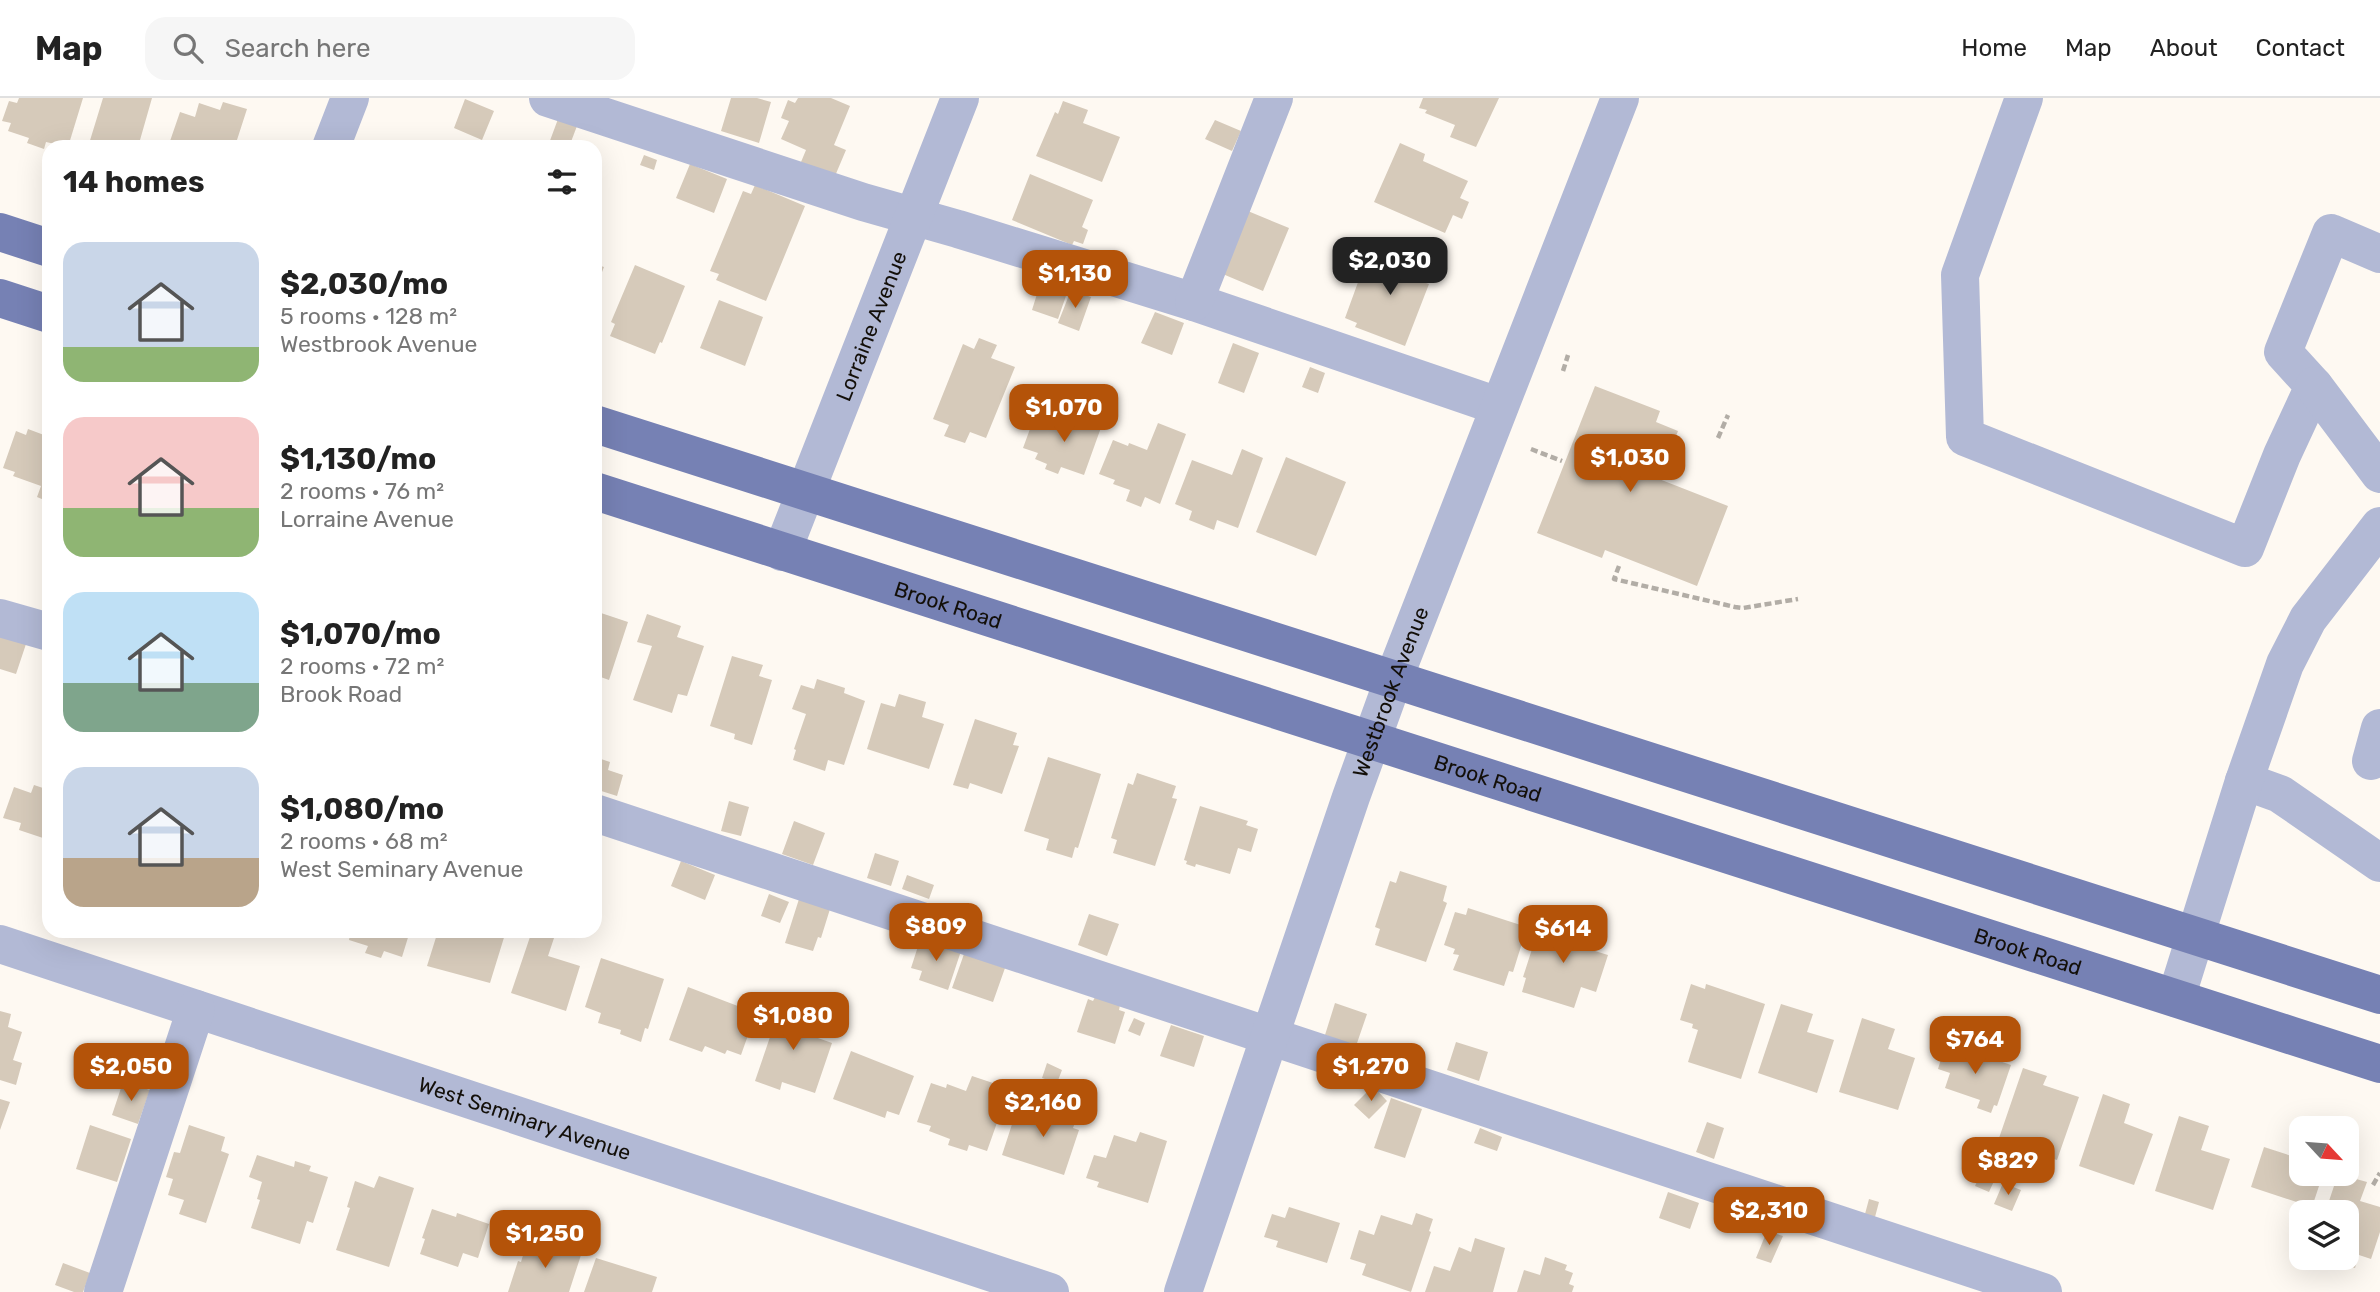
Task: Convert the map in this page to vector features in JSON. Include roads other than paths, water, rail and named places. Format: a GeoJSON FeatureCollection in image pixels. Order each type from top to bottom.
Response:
{"type":"FeatureCollection","features":[{"type":"Feature","properties":{"kind":"main road"},"geometry":{"type":"LineString","coordinates":[[0,232],[42,246]]}},
{"type":"Feature","properties":{"kind":"main road"},"geometry":{"type":"LineString","coordinates":[[0,298],[42,312]]}},
{"type":"Feature","properties":{"kind":"main road"},"geometry":{"type":"LineString","coordinates":[[602,426],[2380,995]]}},
{"type":"Feature","properties":{"kind":"main road","name":"Brook Road"},"geometry":{"type":"LineString","coordinates":[[602,493],[2380,1064]]}},
{"type":"Feature","properties":{"kind":"street"},"geometry":{"type":"LineString","coordinates":[[334,140],[350,98]]}},
{"type":"Feature","properties":{"kind":"street"},"geometry":{"type":"LineString","coordinates":[[548,98],[644,112],[863,202],[1194,302],[1499,406]]}},
{"type":"Feature","properties":{"kind":"street","name":"Lorraine Avenue"},"geometry":{"type":"LineString","coordinates":[[782,552],[960,98]]}},
{"type":"Feature","properties":{"kind":"street"},"geometry":{"type":"LineString","coordinates":[[1194,302],[1274,98]]}},
{"type":"Feature","properties":{"kind":"street","name":"Westbrook Avenue"},"geometry":{"type":"LineString","coordinates":[[1183,1292],[1394,678],[1620,98]]}},
{"type":"Feature","properties":{"kind":"street"},"geometry":{"type":"LineString","coordinates":[[2024,98],[1961,275],[1965,437],[2245,548],[2282,455],[2314,386]]}},
{"type":"Feature","properties":{"kind":"street"},"geometry":{"type":"LineString","coordinates":[[2380,254],[2332,233],[2283,352],[2314,386],[2380,474]]}},
{"type":"Feature","properties":{"kind":"street"},"geometry":{"type":"LineString","coordinates":[[2176,998],[2244,781],[2285,664],[2308,620],[2380,526]]}},
{"type":"Feature","properties":{"kind":"street"},"geometry":{"type":"LineString","coordinates":[[0,618],[42,630]]}},
{"type":"Feature","properties":{"kind":"street"},"geometry":{"type":"LineString","coordinates":[[2244,781],[2280,794],[2380,863]]}},
{"type":"Feature","properties":{"kind":"street"},"geometry":{"type":"LineString","coordinates":[[602,815],[2043,1292]]}},
{"type":"Feature","properties":{"kind":"street","name":"West Seminary Avenue"},"geometry":{"type":"LineString","coordinates":[[0,944],[1051,1292]]}},
{"type":"Feature","properties":{"kind":"street"},"geometry":{"type":"LineString","coordinates":[[103,1292],[196,1009]]}}]}
